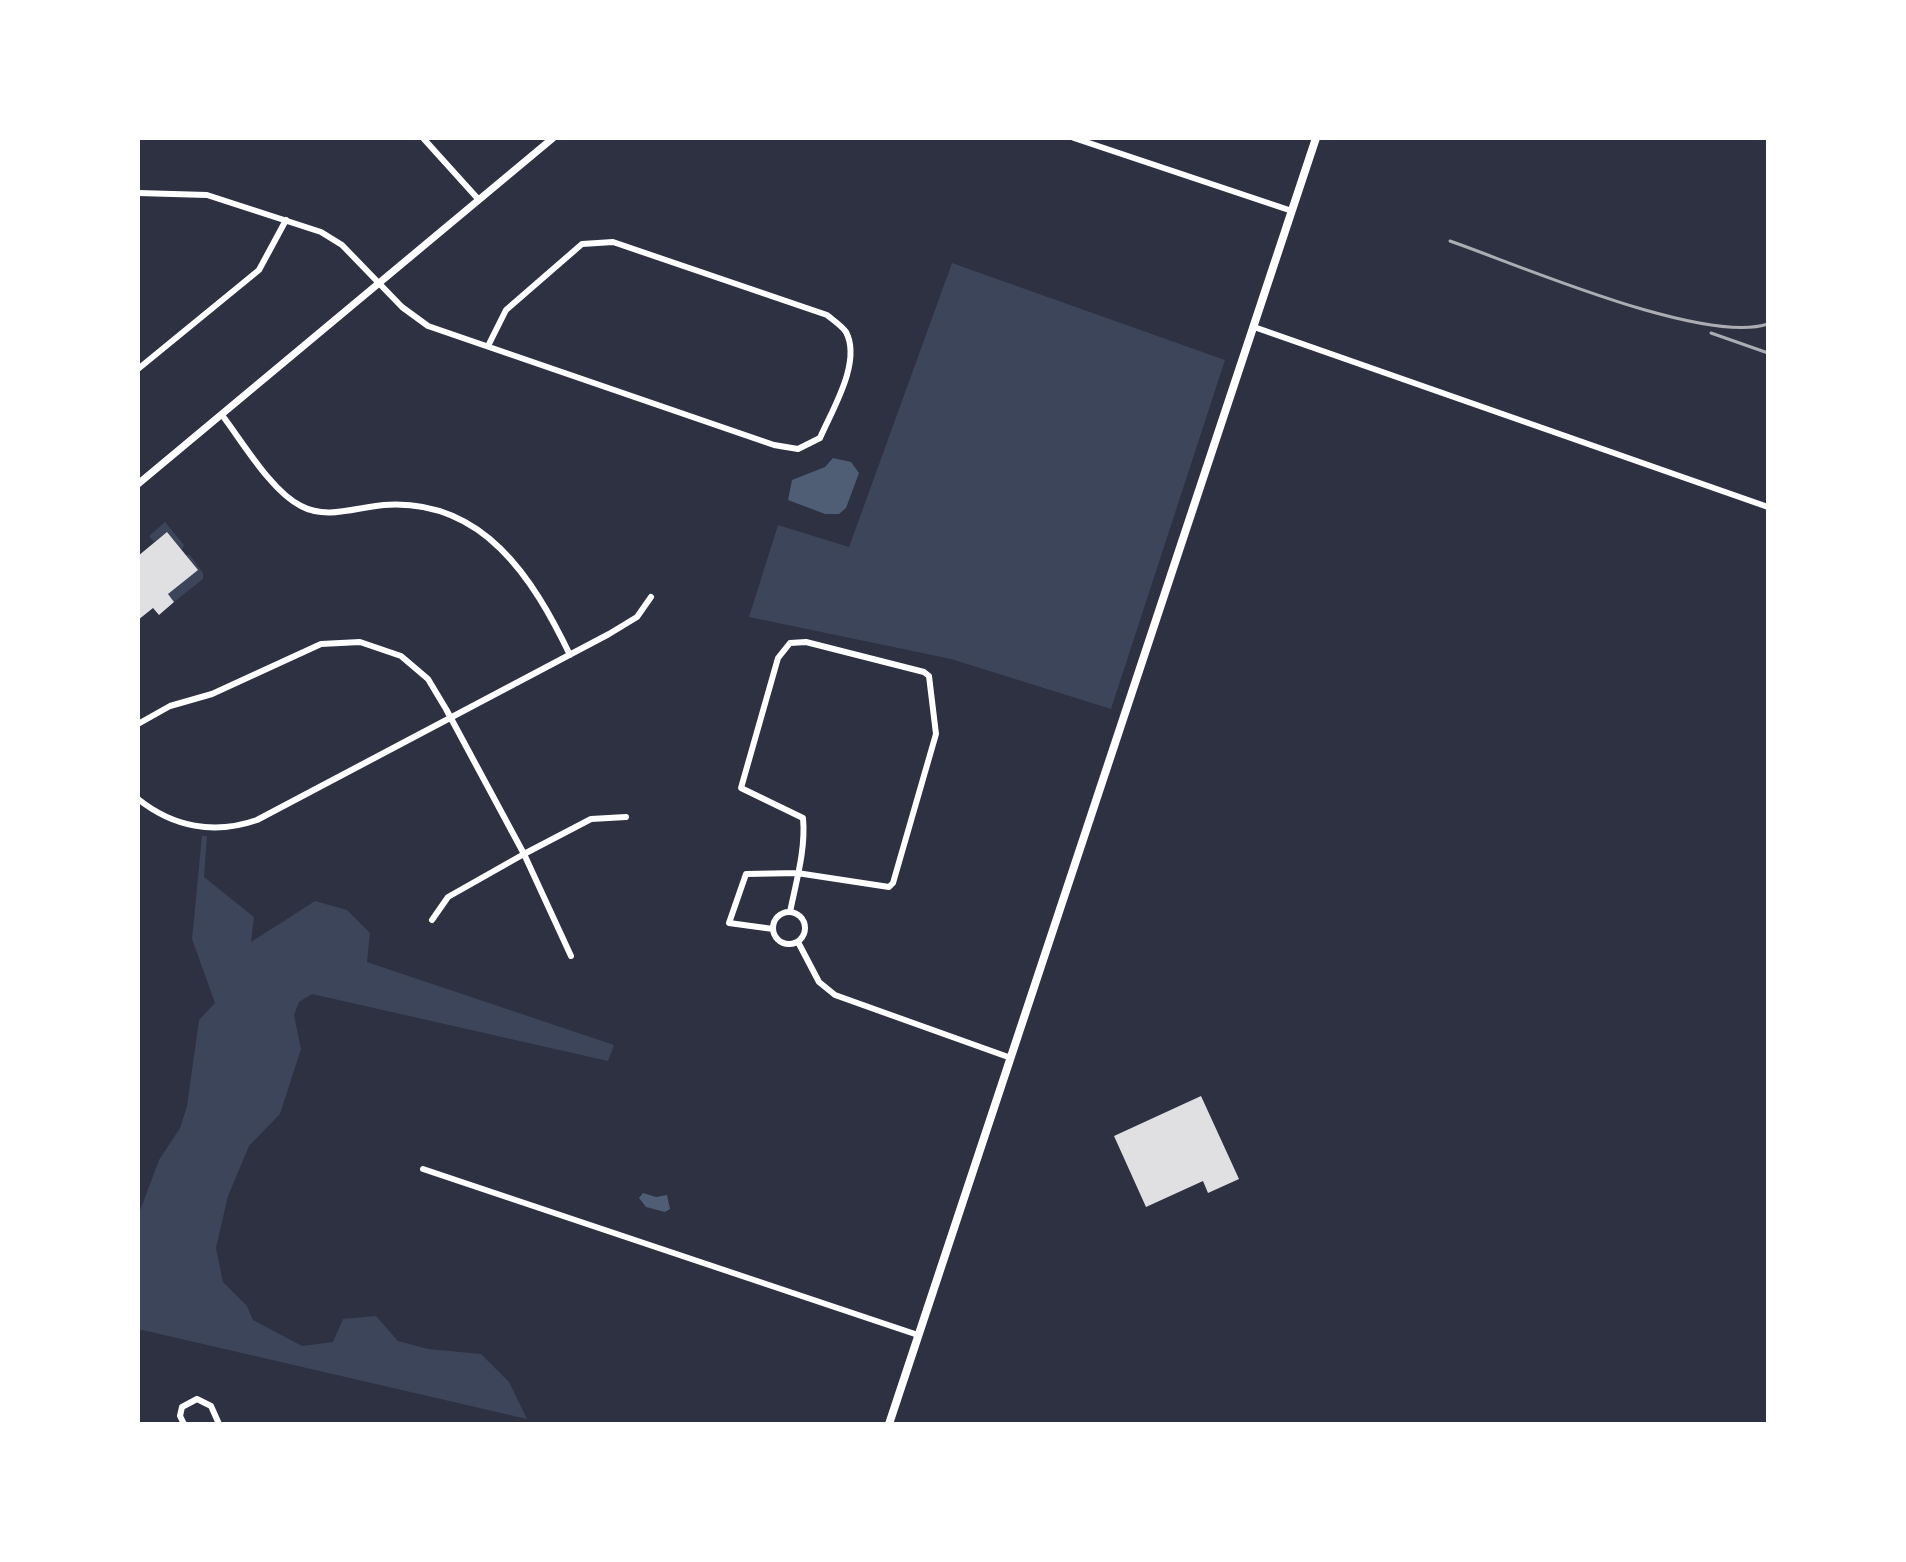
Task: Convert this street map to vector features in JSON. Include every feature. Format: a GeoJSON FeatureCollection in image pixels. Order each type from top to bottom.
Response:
{"type":"FeatureCollection","features":[{"type":"Feature","properties":{"kind":"main road"},"geometry":{"type":"LineString","coordinates":[[889,1424],[1316,138]]}},
{"type":"Feature","properties":{"kind":"street"},"geometry":{"type":"LineString","coordinates":[[423,138],[479,200]]}},
{"type":"Feature","properties":{"kind":"street"},"geometry":{"type":"LineString","coordinates":[[138,484],[553,138]]}},
{"type":"Feature","properties":{"kind":"street"},"geometry":{"type":"LineString","coordinates":[[1074,138],[1292,211]]}},
{"type":"Feature","properties":{"kind":"street"},"geometry":{"type":"LineString","coordinates":[[138,193],[207,195],[321,232],[342,245],[402,307],[428,326],[774,445],[798,449],[820,438],[847,372],[850,345],[845,330],[827,315],[613,242],[582,244],[506,310],[488,346]]}},
{"type":"Feature","properties":{"kind":"street"},"geometry":{"type":"LineString","coordinates":[[138,369],[259,270],[286,220]]}},
{"type":"Feature","properties":{"kind":"street"},"geometry":{"type":"LineString","coordinates":[[1254,327],[1768,507]]}},
{"type":"Feature","properties":{"kind":"street"},"geometry":{"type":"LineString","coordinates":[[222,415],[274,482],[302,507],[333,512],[389,504],[415,506],[459,520],[491,539],[525,573],[570,655]]}},
{"type":"Feature","properties":{"kind":"street"},"geometry":{"type":"LineString","coordinates":[[138,799],[155,813],[194,827],[246,824],[570,655],[637,617],[651,597]]}},
{"type":"Feature","properties":{"kind":"street"},"geometry":{"type":"LineString","coordinates":[[138,724],[170,706],[253,677],[313,646],[338,642],[378,645],[401,656],[428,679],[451,718],[524,854],[571,956]]}},
{"type":"Feature","properties":{"kind":"street"},"geometry":{"type":"LineString","coordinates":[[790,912],[797,873],[805,833],[803,818],[741,788],[778,658],[790,643],[806,642],[924,672],[929,676],[936,734],[893,883],[889,887],[797,873],[746,874],[729,923],[773,929],[782,942],[798,942]]}},
{"type":"Feature","properties":{"kind":"street"},"geometry":{"type":"LineString","coordinates":[[432,920],[448,897],[524,854],[591,819],[626,817]]}},
{"type":"Feature","properties":{"kind":"street"},"geometry":{"type":"LineString","coordinates":[[790,912],[802,918],[805,927],[798,942]]}},
{"type":"Feature","properties":{"kind":"street"},"geometry":{"type":"LineString","coordinates":[[773,929],[776,919],[790,912]]}},
{"type":"Feature","properties":{"kind":"street"},"geometry":{"type":"LineString","coordinates":[[798,942],[819,982],[835,995],[1011,1058]]}},
{"type":"Feature","properties":{"kind":"street"},"geometry":{"type":"LineString","coordinates":[[423,1169],[918,1335]]}},
{"type":"Feature","properties":{"kind":"street"},"geometry":{"type":"LineString","coordinates":[[184,1424],[180,1416],[182,1407],[197,1399],[211,1406],[219,1424]]}},
{"type":"Feature","properties":{"kind":"shaded area"},"geometry":{"type":"Polygon","coordinates":[[[952,263],[1225,360],[1111,709],[951,659],[749,617],[778,525],[849,547],[952,263]]]}},
{"type":"Feature","properties":{"kind":"shaded area"},"geometry":{"type":"Polygon","coordinates":[[[833,458],[851,462],[859,473],[846,508],[839,514],[825,514],[788,500],[792,480],[825,467],[833,458]]]}},
{"type":"Feature","properties":{"kind":"shaded area"},"geometry":{"type":"Polygon","coordinates":[[[165,522],[184,545],[182,550],[167,532],[154,542],[149,536],[165,522]]]}},
{"type":"Feature","properties":{"kind":"shaded area"},"geometry":{"type":"Polygon","coordinates":[[[186,555],[190,555],[203,573],[203,579],[174,602],[168,594],[197,570],[186,555]]]}},
{"type":"Feature","properties":{"kind":"shaded area"},"geometry":{"type":"Polygon","coordinates":[[[202,836],[207,836],[204,877],[254,917],[251,942],[315,901],[347,910],[370,933],[367,962],[614,1045],[608,1061],[312,994],[299,1002],[294,1015],[301,1049],[280,1114],[249,1146],[228,1196],[216,1248],[223,1282],[247,1306],[253,1320],[302,1346],[333,1342],[343,1319],[376,1316],[398,1341],[428,1349],[481,1354],[509,1382],[527,1419],[138,1329],[138,1216],[159,1160],[180,1128],[187,1106],[199,1020],[215,1003],[192,939],[202,836]]]}},
{"type":"Feature","properties":{"kind":"shaded area"},"geometry":{"type":"Polygon","coordinates":[[[643,1193],[656,1197],[667,1195],[670,1209],[665,1212],[646,1207],[639,1198],[643,1193]]]}},
{"type":"Feature","properties":{"kind":"building"},"geometry":{"type":"Polygon","coordinates":[[[167,532],[198,570],[168,594],[174,602],[159,615],[153,608],[138,620],[138,556],[167,532]]]}},
{"type":"Feature","properties":{"kind":"building"},"geometry":{"type":"Polygon","coordinates":[[[1201,1096],[1239,1179],[1208,1193],[1203,1181],[1146,1207],[1114,1136],[1201,1096]]]}},
{"type":"Feature","properties":{"kind":"railway"},"geometry":{"type":"LineString","coordinates":[[1450,241],[1657,313],[1701,323],[1739,327],[1768,324]]}},
{"type":"Feature","properties":{"kind":"railway"},"geometry":{"type":"LineString","coordinates":[[1711,333],[1768,353]]}}]}
